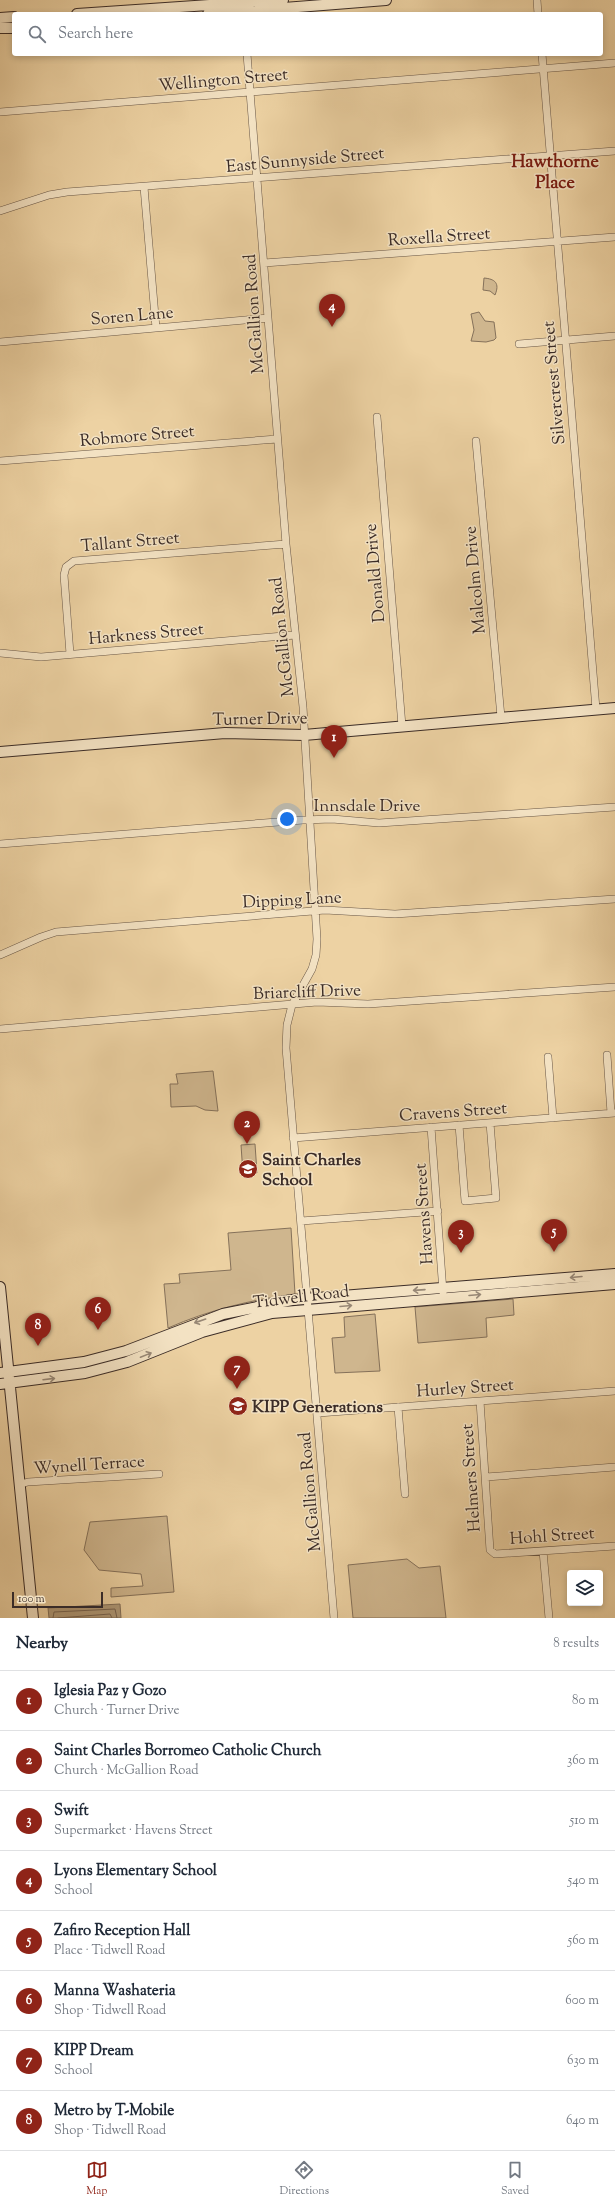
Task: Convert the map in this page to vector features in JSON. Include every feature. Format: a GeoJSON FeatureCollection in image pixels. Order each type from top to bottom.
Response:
{"type":"FeatureCollection","features":[{"type":"Feature","properties":{"kind":"main road"},"geometry":{"type":"LineString","coordinates":[[218,12],[283,0]]}},
{"type":"Feature","properties":{"kind":"main road"},"geometry":{"type":"LineString","coordinates":[[135,12],[386,0]]}},
{"type":"Feature","properties":{"kind":"main road"},"geometry":{"type":"LineString","coordinates":[[0,18],[12,17]]}},
{"type":"Feature","properties":{"kind":"main road"},"geometry":{"type":"LineString","coordinates":[[0,28],[12,28]]}},
{"type":"Feature","properties":{"kind":"main road","name":"Turner Drive"},"geometry":{"type":"LineString","coordinates":[[0,752],[225,733],[304,735],[615,708]]}},
{"type":"Feature","properties":{"kind":"main road","name":"Tidwell Road"},"geometry":{"type":"LineString","coordinates":[[5,1384],[85,1373],[127,1362],[226,1324],[272,1313],[443,1293],[540,1285],[615,1274]]}},
{"type":"Feature","properties":{"kind":"main road","name":"Tidwell Road"},"geometry":{"type":"LineString","coordinates":[[540,1285],[615,1284]]}},
{"type":"Feature","properties":{"kind":"main road"},"geometry":{"type":"LineString","coordinates":[[0,1287],[5,1384],[21,1484],[33,1618]]}},
{"type":"Feature","properties":{"kind":"main road","name":"Tidwell Road"},"geometry":{"type":"LineString","coordinates":[[5,1373],[84,1362],[126,1351],[164,1335],[223,1314],[254,1306],[306,1298],[443,1293]]}},
{"type":"Feature","properties":{"kind":"main road"},"geometry":{"type":"LineString","coordinates":[[223,1314],[226,1324]]}},
{"type":"Feature","properties":{"kind":"main road"},"geometry":{"type":"LineString","coordinates":[[164,1335],[165,1347]]}},
{"type":"Feature","properties":{"kind":"main road"},"geometry":{"type":"LineString","coordinates":[[84,1362],[85,1373]]}},
{"type":"Feature","properties":{"kind":"street"},"geometry":{"type":"LineString","coordinates":[[537,0],[538,12]]}},
{"type":"Feature","properties":{"kind":"street","name":"McGallion Road"},"geometry":{"type":"LineString","coordinates":[[246,56],[277,439],[304,735],[316,910],[316,955],[312,969],[292,1005],[287,1025],[286,1048],[307,1310],[318,1413],[334,1618]]}},
{"type":"Feature","properties":{"kind":"street","name":"Silvercrest Street"},"geometry":{"type":"LineString","coordinates":[[542,56],[564,340],[596,709]]}},
{"type":"Feature","properties":{"kind":"street","name":"Wellington Street"},"geometry":{"type":"LineString","coordinates":[[0,112],[615,64]]}},
{"type":"Feature","properties":{"kind":"street","name":"East Sunnyside Street"},"geometry":{"type":"LineString","coordinates":[[0,211],[49,195],[67,192],[615,151]]}},
{"type":"Feature","properties":{"kind":"street"},"geometry":{"type":"LineString","coordinates":[[144,187],[156,328]]}},
{"type":"Feature","properties":{"kind":"street","name":"Roxella Street"},"geometry":{"type":"LineString","coordinates":[[264,264],[615,237]]}},
{"type":"Feature","properties":{"kind":"street","name":"Soren Lane"},"geometry":{"type":"LineString","coordinates":[[0,342],[268,318]]}},
{"type":"Feature","properties":{"kind":"street"},"geometry":{"type":"LineString","coordinates":[[519,344],[615,336]]}},
{"type":"Feature","properties":{"kind":"street","name":"Donald Drive"},"geometry":{"type":"LineString","coordinates":[[377,417],[402,726]]}},
{"type":"Feature","properties":{"kind":"street","name":"Robmore Street"},"geometry":{"type":"LineString","coordinates":[[0,462],[277,439]]}},
{"type":"Feature","properties":{"kind":"street","name":"Malcolm Drive"},"geometry":{"type":"LineString","coordinates":[[476,441],[501,717]]}},
{"type":"Feature","properties":{"kind":"street","name":"Tallant Street"},"geometry":{"type":"LineString","coordinates":[[70,654],[64,575],[66,567],[74,561],[286,544]]}},
{"type":"Feature","properties":{"kind":"street","name":"Harkness Street"},"geometry":{"type":"LineString","coordinates":[[0,653],[41,657],[295,635]]}},
{"type":"Feature","properties":{"kind":"street","name":"Innsdale Drive"},"geometry":{"type":"LineString","coordinates":[[0,844],[332,818],[379,822],[615,807]]}},
{"type":"Feature","properties":{"kind":"street","name":"Dipping Lane"},"geometry":{"type":"LineString","coordinates":[[0,955],[56,932],[316,910],[394,914],[615,899]]}},
{"type":"Feature","properties":{"kind":"street","name":"Briarcliff Drive"},"geometry":{"type":"LineString","coordinates":[[0,1029],[332,1002],[368,1004],[615,987]]}},
{"type":"Feature","properties":{"kind":"street"},"geometry":{"type":"LineString","coordinates":[[607,1055],[613,1113]]}},
{"type":"Feature","properties":{"kind":"street"},"geometry":{"type":"LineString","coordinates":[[548,1057],[553,1118]]}},
{"type":"Feature","properties":{"kind":"street","name":"Cravens Street"},"geometry":{"type":"LineString","coordinates":[[293,1138],[613,1113]]}},
{"type":"Feature","properties":{"kind":"street"},"geometry":{"type":"LineString","coordinates":[[459,1125],[465,1201],[496,1198],[490,1123]]}},
{"type":"Feature","properties":{"kind":"street","name":"Havens Street"},"geometry":{"type":"LineString","coordinates":[[431,1127],[443,1293]]}},
{"type":"Feature","properties":{"kind":"street"},"geometry":{"type":"LineString","coordinates":[[301,1221],[438,1211]]}},
{"type":"Feature","properties":{"kind":"street","name":"Hurley Street"},"geometry":{"type":"LineString","coordinates":[[318,1413],[615,1391]]}},
{"type":"Feature","properties":{"kind":"street","name":"Helmers Street"},"geometry":{"type":"LineString","coordinates":[[480,1401],[490,1550],[492,1552]]}},
{"type":"Feature","properties":{"kind":"street"},"geometry":{"type":"LineString","coordinates":[[398,1407],[405,1494]]}},
{"type":"Feature","properties":{"kind":"street"},"geometry":{"type":"LineString","coordinates":[[486,1477],[615,1467]]}},
{"type":"Feature","properties":{"kind":"street","name":"Wynell Terrace"},"geometry":{"type":"LineString","coordinates":[[21,1484],[28,1482],[159,1474]]}},
{"type":"Feature","properties":{"kind":"street","name":"Hohl Street"},"geometry":{"type":"LineString","coordinates":[[492,1552],[495,1554],[543,1552],[615,1546]]}},
{"type":"Feature","properties":{"kind":"street"},"geometry":{"type":"LineString","coordinates":[[543,1552],[549,1618]]}},
{"type":"Feature","properties":{"kind":"shaded area"},"geometry":{"type":"Polygon","coordinates":[[[484,278],[491,279],[496,282],[497,287],[495,295],[490,291],[483,290],[484,278]]]}},
{"type":"Feature","properties":{"kind":"shaded area"},"geometry":{"type":"Polygon","coordinates":[[[479,312],[485,321],[494,322],[496,338],[494,340],[486,342],[471,341],[474,330],[471,314],[479,312]]]}},
{"type":"Feature","properties":{"kind":"shaded area"},"geometry":{"type":"Polygon","coordinates":[[[213,1071],[218,1111],[205,1110],[196,1106],[171,1107],[170,1084],[178,1084],[176,1074],[213,1071]]]}},
{"type":"Feature","properties":{"kind":"shaded area"},"geometry":{"type":"Polygon","coordinates":[[[255,1144],[257,1173],[243,1174],[241,1145],[255,1144]]]}},
{"type":"Feature","properties":{"kind":"shaded area"},"geometry":{"type":"Polygon","coordinates":[[[291,1228],[295,1294],[230,1306],[168,1328],[164,1284],[180,1283],[179,1274],[231,1270],[228,1233],[291,1228]]]}},
{"type":"Feature","properties":{"kind":"shaded area"},"geometry":{"type":"Polygon","coordinates":[[[513,1299],[514,1315],[486,1318],[487,1337],[418,1343],[415,1307],[513,1299]]]}},
{"type":"Feature","properties":{"kind":"shaded area"},"geometry":{"type":"Polygon","coordinates":[[[375,1314],[380,1371],[335,1373],[332,1338],[345,1337],[344,1317],[375,1314]]]}},
{"type":"Feature","properties":{"kind":"shaded area"},"geometry":{"type":"Polygon","coordinates":[[[167,1516],[174,1592],[111,1597],[111,1588],[143,1586],[141,1574],[99,1570],[84,1550],[90,1522],[167,1516]]]}},
{"type":"Feature","properties":{"kind":"shaded area"},"geometry":{"type":"Polygon","coordinates":[[[407,1559],[419,1568],[440,1566],[446,1618],[353,1618],[348,1565],[407,1559]]]}},
{"type":"Feature","properties":{"kind":"water"},"geometry":{"type":"Polygon","coordinates":[[[120,1604],[121,1618],[49,1618],[48,1608],[120,1604]]]}},
{"type":"Feature","properties":{"kind":"place","name":"Lyons Elementary School"},"geometry":{"type":"Point","coordinates":[332,327]}},
{"type":"Feature","properties":{"kind":"place","name":"Iglesia Paz y Gozo"},"geometry":{"type":"Point","coordinates":[334,758]}},
{"type":"Feature","properties":{"kind":"place","name":"Saint Charles Borromeo Catholic Church"},"geometry":{"type":"Point","coordinates":[247,1144]}},
{"type":"Feature","properties":{"kind":"place","name":"Saint Charles School"},"geometry":{"type":"Point","coordinates":[248,1169]}},
{"type":"Feature","properties":{"kind":"place","name":"Zafiro Reception Hall"},"geometry":{"type":"Point","coordinates":[554,1252]}},
{"type":"Feature","properties":{"kind":"place","name":"Swift"},"geometry":{"type":"Point","coordinates":[461,1253]}},
{"type":"Feature","properties":{"kind":"place","name":"Manna Washateria"},"geometry":{"type":"Point","coordinates":[98,1330]}},
{"type":"Feature","properties":{"kind":"place","name":"Metro by T-Mobile"},"geometry":{"type":"Point","coordinates":[38,1346]}},
{"type":"Feature","properties":{"kind":"place","name":"KIPP Dream"},"geometry":{"type":"Point","coordinates":[237,1389]}},
{"type":"Feature","properties":{"kind":"place","name":"KIPP Generations"},"geometry":{"type":"Point","coordinates":[238,1406]}},
{"type":"Feature","properties":{"kind":"district","name":"Hawthorne Place"},"geometry":{"type":"Point","coordinates":[555,171]}}]}
